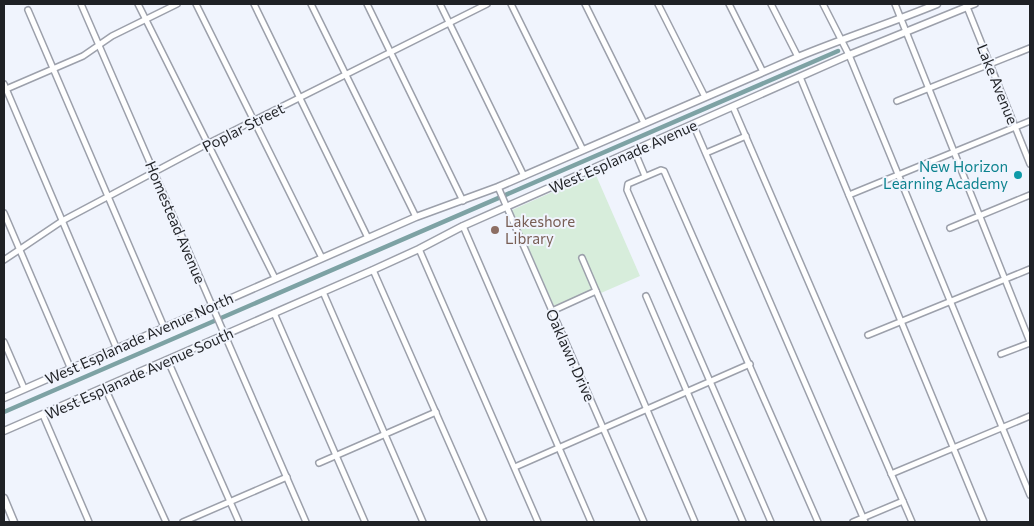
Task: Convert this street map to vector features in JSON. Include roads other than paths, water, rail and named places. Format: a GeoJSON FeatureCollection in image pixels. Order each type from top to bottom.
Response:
{"type":"FeatureCollection","features":[{"type":"Feature","properties":{"kind":"main road","name":"West Esplanade Avenue"},"geometry":{"type":"LineString","coordinates":[[275,278],[416,218],[499,189],[644,123],[841,39],[937,4]]}},
{"type":"Feature","properties":{"kind":"main road","name":"West Esplanade Avenue"},"geometry":{"type":"LineString","coordinates":[[274,314],[419,249],[505,204],[634,150],[966,5]]}},
{"type":"Feature","properties":{"kind":"main road","name":"West Esplanade Avenue North"},"geometry":{"type":"LineString","coordinates":[[4,398],[275,278]]}},
{"type":"Feature","properties":{"kind":"main road","name":"West Esplanade Avenue South"},"geometry":{"type":"LineString","coordinates":[[4,432],[274,314]]}},
{"type":"Feature","properties":{"kind":"main road"},"geometry":{"type":"LineString","coordinates":[[4,498],[14,522]]}},
{"type":"Feature","properties":{"kind":"street","name":"Homestead Avenue"},"geometry":{"type":"LineString","coordinates":[[81,4],[306,522]]}},
{"type":"Feature","properties":{"kind":"street"},"geometry":{"type":"LineString","coordinates":[[138,4],[275,278]]}},
{"type":"Feature","properties":{"kind":"street"},"geometry":{"type":"LineString","coordinates":[[116,347],[4,88],[83,56],[112,36],[177,4]]}},
{"type":"Feature","properties":{"kind":"street"},"geometry":{"type":"LineString","coordinates":[[196,4],[322,258]]}},
{"type":"Feature","properties":{"kind":"street"},"geometry":{"type":"LineString","coordinates":[[254,4],[368,238]]}},
{"type":"Feature","properties":{"kind":"street"},"geometry":{"type":"LineString","coordinates":[[311,4],[416,218]]}},
{"type":"Feature","properties":{"kind":"street"},"geometry":{"type":"LineString","coordinates":[[366,4],[463,201]]}},
{"type":"Feature","properties":{"kind":"street"},"geometry":{"type":"LineString","coordinates":[[440,4],[524,176]]}},
{"type":"Feature","properties":{"kind":"street","name":"Poplar Street"},"geometry":{"type":"LineString","coordinates":[[4,260],[62,220],[207,144],[487,4]]}},
{"type":"Feature","properties":{"kind":"street"},"geometry":{"type":"LineString","coordinates":[[511,4],[583,150]]}},
{"type":"Feature","properties":{"kind":"street"},"geometry":{"type":"LineString","coordinates":[[584,4],[644,123]]}},
{"type":"Feature","properties":{"kind":"street"},"geometry":{"type":"LineString","coordinates":[[658,4],[705,97]]}},
{"type":"Feature","properties":{"kind":"street"},"geometry":{"type":"LineString","coordinates":[[729,4],[763,72]]}},
{"type":"Feature","properties":{"kind":"street"},"geometry":{"type":"LineString","coordinates":[[771,4],[798,57]]}},
{"type":"Feature","properties":{"kind":"street"},"geometry":{"type":"LineString","coordinates":[[823,4],[849,55],[1030,495]]}},
{"type":"Feature","properties":{"kind":"street"},"geometry":{"type":"LineString","coordinates":[[895,4],[1030,342],[1001,354]]}},
{"type":"Feature","properties":{"kind":"street","name":"West Esplanade Avenue"},"geometry":{"type":"LineString","coordinates":[[966,5],[975,4]]}},
{"type":"Feature","properties":{"kind":"street","name":"Lake Avenue"},"geometry":{"type":"LineString","coordinates":[[966,5],[1030,164]]}},
{"type":"Feature","properties":{"kind":"street"},"geometry":{"type":"LineString","coordinates":[[28,10],[164,327]]}},
{"type":"Feature","properties":{"kind":"street"},"geometry":{"type":"LineString","coordinates":[[897,101],[1030,48]]}},
{"type":"Feature","properties":{"kind":"street"},"geometry":{"type":"LineString","coordinates":[[800,77],[984,522]]}},
{"type":"Feature","properties":{"kind":"street"},"geometry":{"type":"LineString","coordinates":[[733,107],[912,522]]}},
{"type":"Feature","properties":{"kind":"street"},"geometry":{"type":"LineString","coordinates":[[849,195],[1030,121]]}},
{"type":"Feature","properties":{"kind":"street"},"geometry":{"type":"LineString","coordinates":[[693,124],[864,520]]}},
{"type":"Feature","properties":{"kind":"street"},"geometry":{"type":"LineString","coordinates":[[706,153],[746,136]]}},
{"type":"Feature","properties":{"kind":"street"},"geometry":{"type":"LineString","coordinates":[[634,150],[645,176]]}},
{"type":"Feature","properties":{"kind":"street"},"geometry":{"type":"LineString","coordinates":[[771,522],[627,190],[628,184],[661,170],[664,171],[818,522]]}},
{"type":"Feature","properties":{"kind":"street","name":"Oaklawn Drive"},"geometry":{"type":"LineString","coordinates":[[499,189],[644,522]]}},
{"type":"Feature","properties":{"kind":"street"},"geometry":{"type":"LineString","coordinates":[[950,228],[1030,195]]}},
{"type":"Feature","properties":{"kind":"street"},"geometry":{"type":"LineString","coordinates":[[4,213],[70,368]]}},
{"type":"Feature","properties":{"kind":"street"},"geometry":{"type":"LineString","coordinates":[[463,226],[591,522]]}},
{"type":"Feature","properties":{"kind":"street"},"geometry":{"type":"LineString","coordinates":[[419,249],[538,522]]}},
{"type":"Feature","properties":{"kind":"street"},"geometry":{"type":"LineString","coordinates":[[582,258],[695,522]]}},
{"type":"Feature","properties":{"kind":"street"},"geometry":{"type":"LineString","coordinates":[[868,335],[1030,269]]}},
{"type":"Feature","properties":{"kind":"street"},"geometry":{"type":"LineString","coordinates":[[373,270],[484,522]]}},
{"type":"Feature","properties":{"kind":"street"},"geometry":{"type":"LineString","coordinates":[[552,311],[595,288]]}},
{"type":"Feature","properties":{"kind":"street"},"geometry":{"type":"LineString","coordinates":[[323,292],[423,522]]}},
{"type":"Feature","properties":{"kind":"street"},"geometry":{"type":"LineString","coordinates":[[646,296],[743,522]]}},
{"type":"Feature","properties":{"kind":"street"},"geometry":{"type":"LineString","coordinates":[[274,314],[365,522]]}},
{"type":"Feature","properties":{"kind":"street"},"geometry":{"type":"LineString","coordinates":[[4,342],[24,388]]}},
{"type":"Feature","properties":{"kind":"street"},"geometry":{"type":"LineString","coordinates":[[168,360],[239,522]]}},
{"type":"Feature","properties":{"kind":"street"},"geometry":{"type":"LineString","coordinates":[[514,467],[750,364]]}},
{"type":"Feature","properties":{"kind":"street"},"geometry":{"type":"LineString","coordinates":[[105,388],[166,522]]}},
{"type":"Feature","properties":{"kind":"street"},"geometry":{"type":"LineString","coordinates":[[319,463],[436,412]]}},
{"type":"Feature","properties":{"kind":"street"},"geometry":{"type":"LineString","coordinates":[[43,415],[90,522]]}},
{"type":"Feature","properties":{"kind":"street"},"geometry":{"type":"LineString","coordinates":[[891,474],[1030,416]]}},
{"type":"Feature","properties":{"kind":"street"},"geometry":{"type":"LineString","coordinates":[[183,522],[287,477]]}},
{"type":"Feature","properties":{"kind":"street"},"geometry":{"type":"LineString","coordinates":[[853,522],[864,520],[903,501]]}},
{"type":"Feature","properties":{"kind":"waterway"},"geometry":{"type":"LineString","coordinates":[[4,412],[838,51]]}},
{"type":"Feature","properties":{"kind":"place","name":"New Horizon Learning Academy"},"geometry":{"type":"Point","coordinates":[1018,175]}},
{"type":"Feature","properties":{"kind":"place","name":"Lakeshore Library"},"geometry":{"type":"Point","coordinates":[495,230]}}]}
